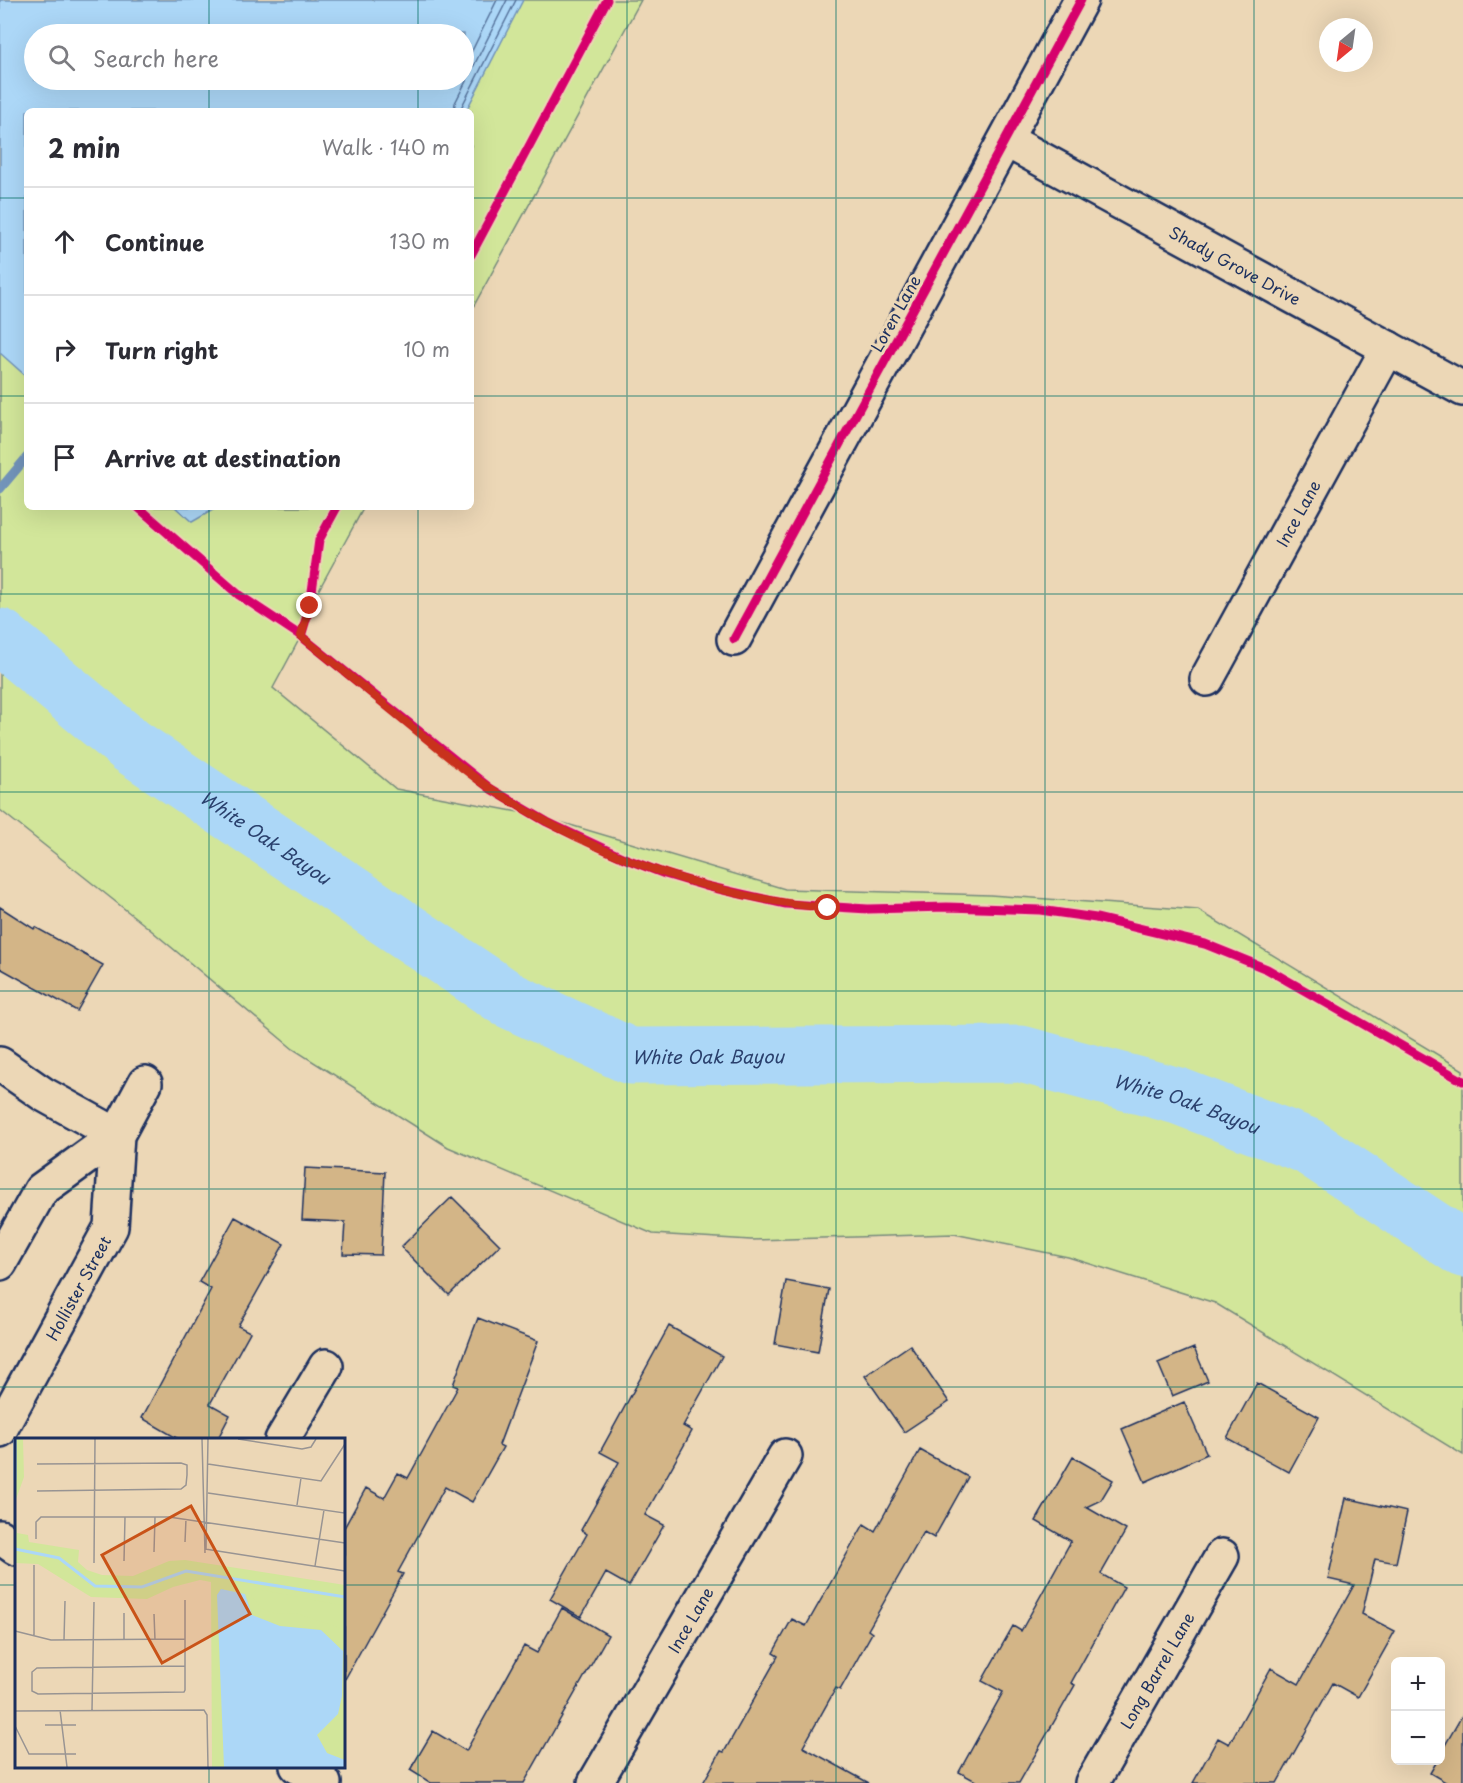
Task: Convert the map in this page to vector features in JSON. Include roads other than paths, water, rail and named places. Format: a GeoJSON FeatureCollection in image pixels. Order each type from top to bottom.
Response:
{"type":"FeatureCollection","features":[{"type":"Feature","properties":{"kind":"street","name":"Loren Lane"},"geometry":{"type":"LineString","coordinates":[[734,639],[1082,0]]}},
{"type":"Feature","properties":{"kind":"street","name":"Shady Grove Drive"},"geometry":{"type":"LineString","coordinates":[[1006,140],[1463,389]]}},
{"type":"Feature","properties":{"kind":"street","name":"Ince Lane"},"geometry":{"type":"LineString","coordinates":[[1207,679],[1388,348]]}},
{"type":"Feature","properties":{"kind":"street"},"geometry":{"type":"LineString","coordinates":[[0,1064],[42,1094],[117,1135]]}},
{"type":"Feature","properties":{"kind":"street","name":"Hollister Street"},"geometry":{"type":"LineString","coordinates":[[0,1430],[111,1227],[117,1135],[145,1083]]}},
{"type":"Feature","properties":{"kind":"street","name":"Hollister Street"},"geometry":{"type":"LineString","coordinates":[[0,1263],[41,1190],[117,1135]]}},
{"type":"Feature","properties":{"kind":"street"},"geometry":{"type":"LineString","coordinates":[[283,1438],[326,1366]]}},
{"type":"Feature","properties":{"kind":"street","name":"Ince Lane"},"geometry":{"type":"LineString","coordinates":[[595,1783],[785,1456]]}},
{"type":"Feature","properties":{"kind":"street"},"geometry":{"type":"LineString","coordinates":[[0,1537],[15,1547]]}},
{"type":"Feature","properties":{"kind":"street","name":"Long Barrel Lane"},"geometry":{"type":"LineString","coordinates":[[1092,1783],[1222,1556]]}},
{"type":"Feature","properties":{"kind":"street"},"geometry":{"type":"LineString","coordinates":[[299,1768],[324,1783]]}},
{"type":"Feature","properties":{"kind":"water"},"geometry":{"type":"Polygon","coordinates":[[[0,0],[523,0],[468,108],[24,108],[24,374],[0,353],[0,0]]]}},
{"type":"Feature","properties":{"kind":"water"},"geometry":{"type":"Polygon","coordinates":[[[178,510],[213,510],[192,522],[178,510]]]}},
{"type":"Feature","properties":{"kind":"waterway"},"geometry":{"type":"LineString","coordinates":[[0,489],[24,461]]}},
{"type":"Feature","properties":{"kind":"waterway","name":"White Oak Bayou"},"geometry":{"type":"LineString","coordinates":[[0,637],[131,746],[509,1000],[630,1056],[1021,1054],[1178,1096],[1308,1146],[1463,1249]]}}]}
